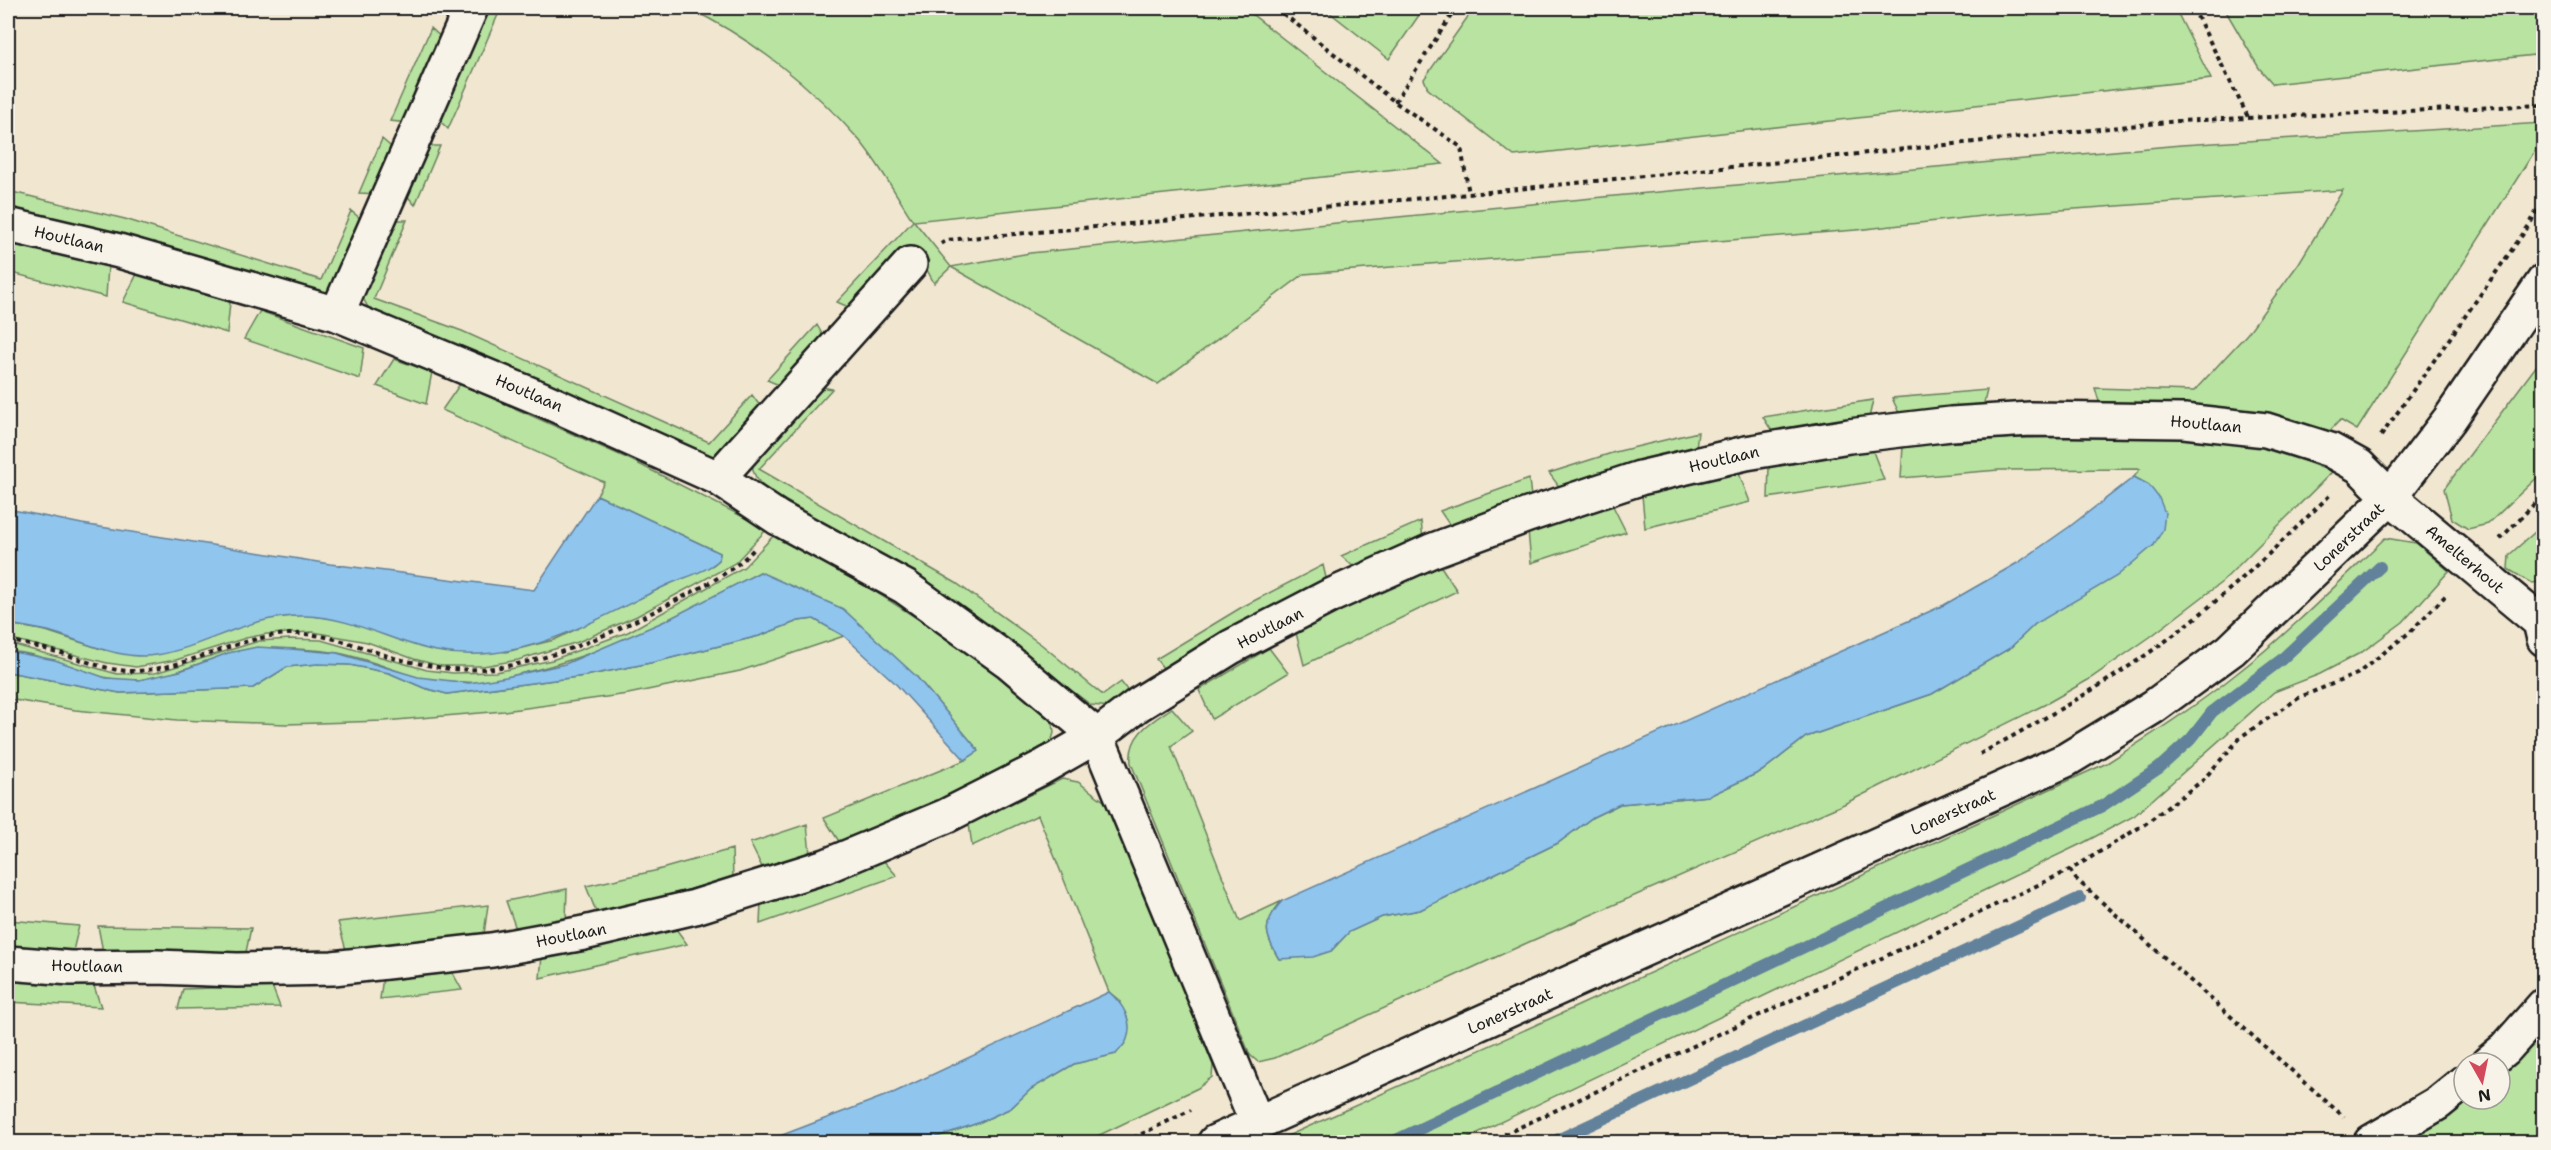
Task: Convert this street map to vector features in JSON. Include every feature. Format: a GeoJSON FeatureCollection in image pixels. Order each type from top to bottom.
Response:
{"type":"FeatureCollection","features":[{"type":"Feature","properties":{"kind":"street"},"geometry":{"type":"LineString","coordinates":[[337,314],[471,8]]}},
{"type":"Feature","properties":{"kind":"street","name":"Houtlaan"},"geometry":{"type":"LineString","coordinates":[[8,225],[119,251],[337,314],[542,399],[718,478],[778,518],[905,587],[1008,661],[1097,736],[1257,1123]]}},
{"type":"Feature","properties":{"kind":"street"},"geometry":{"type":"LineString","coordinates":[[718,478],[910,264]]}},
{"type":"Feature","properties":{"kind":"street","name":"Lonerstraat"},"geometry":{"type":"LineString","coordinates":[[1215,1143],[2066,760],[2153,707],[2231,650],[2390,497],[2449,420],[2544,280]]}},
{"type":"Feature","properties":{"kind":"street","name":"Houtlaan"},"geometry":{"type":"LineString","coordinates":[[8,963],[71,968],[157,967],[237,970],[333,968],[492,950],[584,933],[695,907],[826,866],[946,816],[1041,768],[1097,736],[1139,704],[1231,647],[1330,596],[1431,551],[1528,515],[1640,478],[1746,453],[1849,436],[1951,424],[2030,419],[2184,421],[2266,430],[2330,450],[2359,466],[2390,497]]}},
{"type":"Feature","properties":{"kind":"street","name":"Amelterhout"},"geometry":{"type":"LineString","coordinates":[[2390,497],[2474,566],[2542,627]]}},
{"type":"Feature","properties":{"kind":"street"},"geometry":{"type":"LineString","coordinates":[[2503,1051],[2544,1005]]}},
{"type":"Feature","properties":{"kind":"street"},"geometry":{"type":"LineString","coordinates":[[2361,1133],[2438,1103],[2452,1092]]}},
{"type":"Feature","properties":{"kind":"path"},"geometry":{"type":"LineString","coordinates":[[1276,8],[1395,102],[1461,147],[1469,194]]}},
{"type":"Feature","properties":{"kind":"path"},"geometry":{"type":"LineString","coordinates":[[1395,102],[1456,8]]}},
{"type":"Feature","properties":{"kind":"path"},"geometry":{"type":"LineString","coordinates":[[2193,8],[2249,118]]}},
{"type":"Feature","properties":{"kind":"path"},"geometry":{"type":"LineString","coordinates":[[910,264],[947,240],[1469,194],[2178,122],[2544,105]]}},
{"type":"Feature","properties":{"kind":"path"},"geometry":{"type":"LineString","coordinates":[[1978,755],[2069,706],[2171,637],[2238,582],[2359,466],[2530,224],[2544,196]]}},
{"type":"Feature","properties":{"kind":"path"},"geometry":{"type":"LineString","coordinates":[[1488,1143],[2070,870],[2145,824],[2202,781],[2242,736],[2300,697],[2358,674],[2410,632],[2544,494]]}},
{"type":"Feature","properties":{"kind":"path"},"geometry":{"type":"LineString","coordinates":[[8,640],[61,653],[102,667],[133,671],[159,668],[260,638],[290,634],[345,640],[394,658],[422,664],[467,669],[495,668],[579,646],[630,624],[706,585],[728,572],[750,553],[768,534],[778,518]]}},
{"type":"Feature","properties":{"kind":"path"},"geometry":{"type":"LineString","coordinates":[[2070,870],[2076,879],[2361,1133]]}},
{"type":"Feature","properties":{"kind":"path"},"geometry":{"type":"LineString","coordinates":[[1125,1143],[1241,1085]]}},
{"type":"Feature","properties":{"kind":"green space"},"geometry":{"type":"Polygon","coordinates":[[[484,8],[501,8],[448,129],[436,117],[484,8]]]}},
{"type":"Feature","properties":{"kind":"green space"},"geometry":{"type":"Polygon","coordinates":[[[688,8],[1244,8],[1443,164],[914,221],[951,267],[934,283],[925,266],[929,261],[914,248],[855,310],[837,302],[913,221],[860,141],[802,83],[758,49],[688,8]]]}},
{"type":"Feature","properties":{"kind":"green space"},"geometry":{"type":"Polygon","coordinates":[[[1324,8],[1424,8],[1389,59],[1324,8]]]}},
{"type":"Feature","properties":{"kind":"green space"},"geometry":{"type":"Polygon","coordinates":[[[1474,8],[2175,8],[2211,79],[1514,156],[1428,89],[1424,79],[1474,8]]]}},
{"type":"Feature","properties":{"kind":"green space"},"geometry":{"type":"Polygon","coordinates":[[[2224,8],[2543,8],[2543,54],[2273,84],[2259,68],[2224,8]]]}},
{"type":"Feature","properties":{"kind":"green space"},"geometry":{"type":"Polygon","coordinates":[[[431,28],[445,41],[409,123],[390,121],[431,28]]]}},
{"type":"Feature","properties":{"kind":"green space"},"geometry":{"type":"Polygon","coordinates":[[[2543,123],[2543,138],[2357,430],[2340,420],[2327,434],[2100,405],[2095,388],[2194,391],[2247,334],[2299,263],[2343,190],[1991,215],[1856,230],[1304,274],[1158,384],[951,267],[1030,253],[1603,197],[2181,145],[2543,123]]]}},
{"type":"Feature","properties":{"kind":"green space"},"geometry":{"type":"Polygon","coordinates":[[[382,139],[397,152],[379,194],[359,193],[382,139]]]}},
{"type":"Feature","properties":{"kind":"green space"},"geometry":{"type":"Polygon","coordinates":[[[423,146],[440,146],[415,205],[404,192],[423,146]]]}},
{"type":"Feature","properties":{"kind":"green space"},"geometry":{"type":"Polygon","coordinates":[[[8,191],[125,219],[321,280],[351,211],[366,223],[332,290],[316,295],[8,210],[8,191]]]}},
{"type":"Feature","properties":{"kind":"green space"},"geometry":{"type":"Polygon","coordinates":[[[392,220],[407,220],[374,299],[462,331],[709,442],[752,395],[763,410],[720,454],[713,458],[370,311],[364,300],[363,289],[392,220]]]}},
{"type":"Feature","properties":{"kind":"green space"},"geometry":{"type":"Polygon","coordinates":[[[12,241],[108,266],[106,297],[8,272],[8,250],[12,241]]]}},
{"type":"Feature","properties":{"kind":"green space"},"geometry":{"type":"Polygon","coordinates":[[[137,274],[230,302],[227,333],[123,302],[137,274]]]}},
{"type":"Feature","properties":{"kind":"green space"},"geometry":{"type":"Polygon","coordinates":[[[260,311],[364,348],[360,379],[244,339],[260,311]]]}},
{"type":"Feature","properties":{"kind":"green space"},"geometry":{"type":"Polygon","coordinates":[[[817,325],[826,341],[784,387],[767,380],[817,325]]]}},
{"type":"Feature","properties":{"kind":"green space"},"geometry":{"type":"Polygon","coordinates":[[[2543,357],[2543,472],[2488,524],[2468,529],[2452,519],[2444,489],[2543,357]]]}},
{"type":"Feature","properties":{"kind":"green space"},"geometry":{"type":"Polygon","coordinates":[[[394,359],[432,372],[426,404],[377,386],[394,359]]]}},
{"type":"Feature","properties":{"kind":"green space"},"geometry":{"type":"Polygon","coordinates":[[[460,384],[629,459],[767,529],[735,563],[637,616],[578,642],[518,660],[483,666],[441,666],[367,642],[313,632],[267,634],[246,638],[176,660],[136,667],[107,663],[8,638],[8,624],[46,631],[104,650],[270,618],[305,615],[506,652],[554,640],[713,565],[719,560],[720,553],[597,495],[604,482],[442,410],[460,384]]]}},
{"type":"Feature","properties":{"kind":"green space"},"geometry":{"type":"Polygon","coordinates":[[[812,385],[832,389],[759,469],[956,583],[1042,645],[1103,695],[1121,682],[1128,691],[1129,699],[1111,707],[1091,705],[1017,649],[898,567],[764,488],[754,472],[752,464],[754,454],[812,385]]]}},
{"type":"Feature","properties":{"kind":"green space"},"geometry":{"type":"Polygon","coordinates":[[[1987,390],[1983,407],[1900,415],[1892,398],[1987,390]]]}},
{"type":"Feature","properties":{"kind":"green space"},"geometry":{"type":"Polygon","coordinates":[[[1873,400],[1869,418],[1773,433],[1763,417],[1873,400]]]}},
{"type":"Feature","properties":{"kind":"green space"},"geometry":{"type":"Polygon","coordinates":[[[1698,432],[1696,449],[1560,488],[1549,473],[1615,452],[1698,432]]]}},
{"type":"Feature","properties":{"kind":"green space"},"geometry":{"type":"Polygon","coordinates":[[[2013,438],[2209,439],[2265,445],[2332,472],[2222,582],[2150,637],[2088,680],[2044,705],[1844,804],[1529,942],[1275,1058],[1258,1062],[1250,1055],[1131,763],[1133,744],[1142,730],[1156,718],[1172,708],[1192,731],[1171,746],[1240,921],[1282,901],[1271,916],[1267,929],[1270,943],[1279,959],[1331,951],[1349,932],[1382,917],[1420,910],[1558,843],[1593,817],[1620,804],[1709,796],[1762,771],[1806,737],[1932,694],[2010,648],[2035,624],[2154,545],[2149,485],[2134,477],[2140,469],[1999,470],[1901,478],[1903,446],[2013,438]]]}},
{"type":"Feature","properties":{"kind":"green space"},"geometry":{"type":"Polygon","coordinates":[[[1872,449],[1884,480],[1768,498],[1769,466],[1872,449]]]}},
{"type":"Feature","properties":{"kind":"green space"},"geometry":{"type":"Polygon","coordinates":[[[1738,471],[1750,502],[1645,528],[1642,495],[1738,471]]]}},
{"type":"Feature","properties":{"kind":"green space"},"geometry":{"type":"Polygon","coordinates":[[[1529,479],[1531,497],[1451,527],[1440,511],[1529,479]]]}},
{"type":"Feature","properties":{"kind":"green space"},"geometry":{"type":"Polygon","coordinates":[[[1612,504],[1626,532],[1531,563],[1528,531],[1612,504]]]}},
{"type":"Feature","properties":{"kind":"green space"},"geometry":{"type":"Polygon","coordinates":[[[1421,521],[1423,539],[1355,568],[1341,556],[1421,521]]]}},
{"type":"Feature","properties":{"kind":"green space"},"geometry":{"type":"Polygon","coordinates":[[[2543,525],[2543,582],[2531,583],[2508,569],[2509,555],[2543,525]]]}},
{"type":"Feature","properties":{"kind":"green space"},"geometry":{"type":"Polygon","coordinates":[[[775,534],[857,580],[945,636],[1026,695],[1051,718],[1054,733],[1049,749],[1009,773],[840,843],[824,818],[965,760],[978,750],[916,676],[760,572],[674,617],[615,644],[554,665],[502,679],[480,682],[422,678],[338,653],[270,648],[220,656],[156,677],[122,680],[105,678],[41,657],[8,651],[8,643],[117,674],[155,673],[259,641],[321,640],[427,670],[453,673],[496,672],[552,660],[628,632],[744,567],[775,534]]]}},
{"type":"Feature","properties":{"kind":"green space"},"geometry":{"type":"Polygon","coordinates":[[[2385,538],[2416,543],[2449,571],[2403,622],[2362,652],[2320,674],[2274,692],[2134,816],[2083,843],[1459,1142],[1274,1142],[1567,1011],[2107,763],[2189,709],[2256,658],[2385,538]]]}},
{"type":"Feature","properties":{"kind":"green space"},"geometry":{"type":"Polygon","coordinates":[[[1323,565],[1327,582],[1167,673],[1156,659],[1242,607],[1323,565]]]}},
{"type":"Feature","properties":{"kind":"green space"},"geometry":{"type":"Polygon","coordinates":[[[1440,565],[1457,591],[1304,665],[1296,633],[1336,612],[1440,565]]]}},
{"type":"Feature","properties":{"kind":"green space"},"geometry":{"type":"Polygon","coordinates":[[[814,619],[844,636],[740,671],[628,694],[504,711],[384,721],[286,724],[177,720],[75,710],[8,699],[8,672],[120,693],[253,688],[287,667],[317,664],[350,665],[389,673],[424,688],[447,694],[585,676],[655,662],[759,636],[798,621],[814,619]]]}},
{"type":"Feature","properties":{"kind":"green space"},"geometry":{"type":"Polygon","coordinates":[[[1269,648],[1288,673],[1212,719],[1199,690],[1269,648]]]}},
{"type":"Feature","properties":{"kind":"green space"},"geometry":{"type":"Polygon","coordinates":[[[1062,779],[1078,782],[1108,804],[1213,1065],[1212,1077],[1198,1088],[1085,1142],[922,1142],[978,1123],[1011,1108],[1031,1089],[1074,1064],[1116,1054],[1120,1001],[1109,992],[1038,815],[972,846],[969,824],[1062,779]]]}},
{"type":"Feature","properties":{"kind":"green space"},"geometry":{"type":"Polygon","coordinates":[[[807,824],[810,854],[763,869],[750,843],[807,824]]]}},
{"type":"Feature","properties":{"kind":"green space"},"geometry":{"type":"Polygon","coordinates":[[[732,849],[733,878],[597,914],[586,886],[654,871],[732,849]]]}},
{"type":"Feature","properties":{"kind":"green space"},"geometry":{"type":"Polygon","coordinates":[[[883,860],[897,876],[760,924],[761,902],[883,860]]]}},
{"type":"Feature","properties":{"kind":"green space"},"geometry":{"type":"Polygon","coordinates":[[[567,889],[566,920],[516,929],[506,901],[567,889]]]}},
{"type":"Feature","properties":{"kind":"green space"},"geometry":{"type":"Polygon","coordinates":[[[488,905],[484,934],[346,950],[338,922],[488,905]]]}},
{"type":"Feature","properties":{"kind":"green space"},"geometry":{"type":"Polygon","coordinates":[[[8,920],[79,926],[72,955],[8,949],[8,920]]]}},
{"type":"Feature","properties":{"kind":"green space"},"geometry":{"type":"Polygon","coordinates":[[[98,926],[251,928],[245,957],[104,957],[98,926]]]}},
{"type":"Feature","properties":{"kind":"green space"},"geometry":{"type":"Polygon","coordinates":[[[674,926],[687,944],[540,978],[542,956],[674,926]]]}},
{"type":"Feature","properties":{"kind":"green space"},"geometry":{"type":"Polygon","coordinates":[[[451,970],[462,990],[380,999],[383,977],[451,970]]]}},
{"type":"Feature","properties":{"kind":"green space"},"geometry":{"type":"Polygon","coordinates":[[[8,980],[94,986],[101,1007],[8,1002],[8,980]]]}},
{"type":"Feature","properties":{"kind":"green space"},"geometry":{"type":"Polygon","coordinates":[[[272,986],[280,1007],[178,1009],[183,989],[272,986]]]}},
{"type":"Feature","properties":{"kind":"green space"},"geometry":{"type":"Polygon","coordinates":[[[2543,1035],[2543,1142],[2408,1142],[2452,1111],[2512,1111],[2512,1064],[2543,1035]]]}},
{"type":"Feature","properties":{"kind":"water"},"geometry":{"type":"Polygon","coordinates":[[[2134,477],[2149,485],[2159,498],[2165,513],[2163,529],[2154,545],[2117,576],[2035,624],[2010,648],[1932,694],[1806,737],[1762,771],[1709,796],[1620,804],[1593,817],[1558,843],[1420,910],[1382,917],[1349,932],[1331,951],[1313,957],[1279,959],[1270,943],[1268,923],[1282,901],[1944,605],[2019,562],[2134,477]]]}},
{"type":"Feature","properties":{"kind":"water"},"geometry":{"type":"Polygon","coordinates":[[[597,495],[720,553],[719,560],[700,572],[663,587],[581,627],[525,647],[496,653],[467,654],[436,651],[356,625],[322,617],[285,617],[266,620],[176,651],[143,656],[115,653],[48,631],[8,624],[8,509],[82,524],[330,564],[534,590],[597,495]]]}},
{"type":"Feature","properties":{"kind":"water"},"geometry":{"type":"Polygon","coordinates":[[[760,572],[843,609],[916,676],[979,751],[965,760],[894,682],[844,636],[814,619],[798,621],[759,636],[655,662],[585,676],[447,694],[424,688],[389,673],[350,665],[317,664],[287,667],[253,688],[120,693],[8,672],[8,651],[55,660],[106,678],[139,680],[180,671],[228,653],[257,647],[337,653],[418,677],[469,683],[565,664],[665,621],[760,572]]]}},
{"type":"Feature","properties":{"kind":"water"},"geometry":{"type":"Polygon","coordinates":[[[1109,992],[1126,1013],[1129,1026],[1126,1041],[1116,1054],[1074,1064],[1031,1089],[1011,1108],[978,1123],[922,1142],[764,1142],[895,1092],[1109,992]]]}},
{"type":"Feature","properties":{"kind":"waterway"},"geometry":{"type":"LineString","coordinates":[[1392,1142],[2102,806],[2159,768],[2191,739],[2212,712],[2281,660],[2380,567]]}},
{"type":"Feature","properties":{"kind":"waterway"},"geometry":{"type":"LineString","coordinates":[[1553,1142],[2080,898]]}}]}
